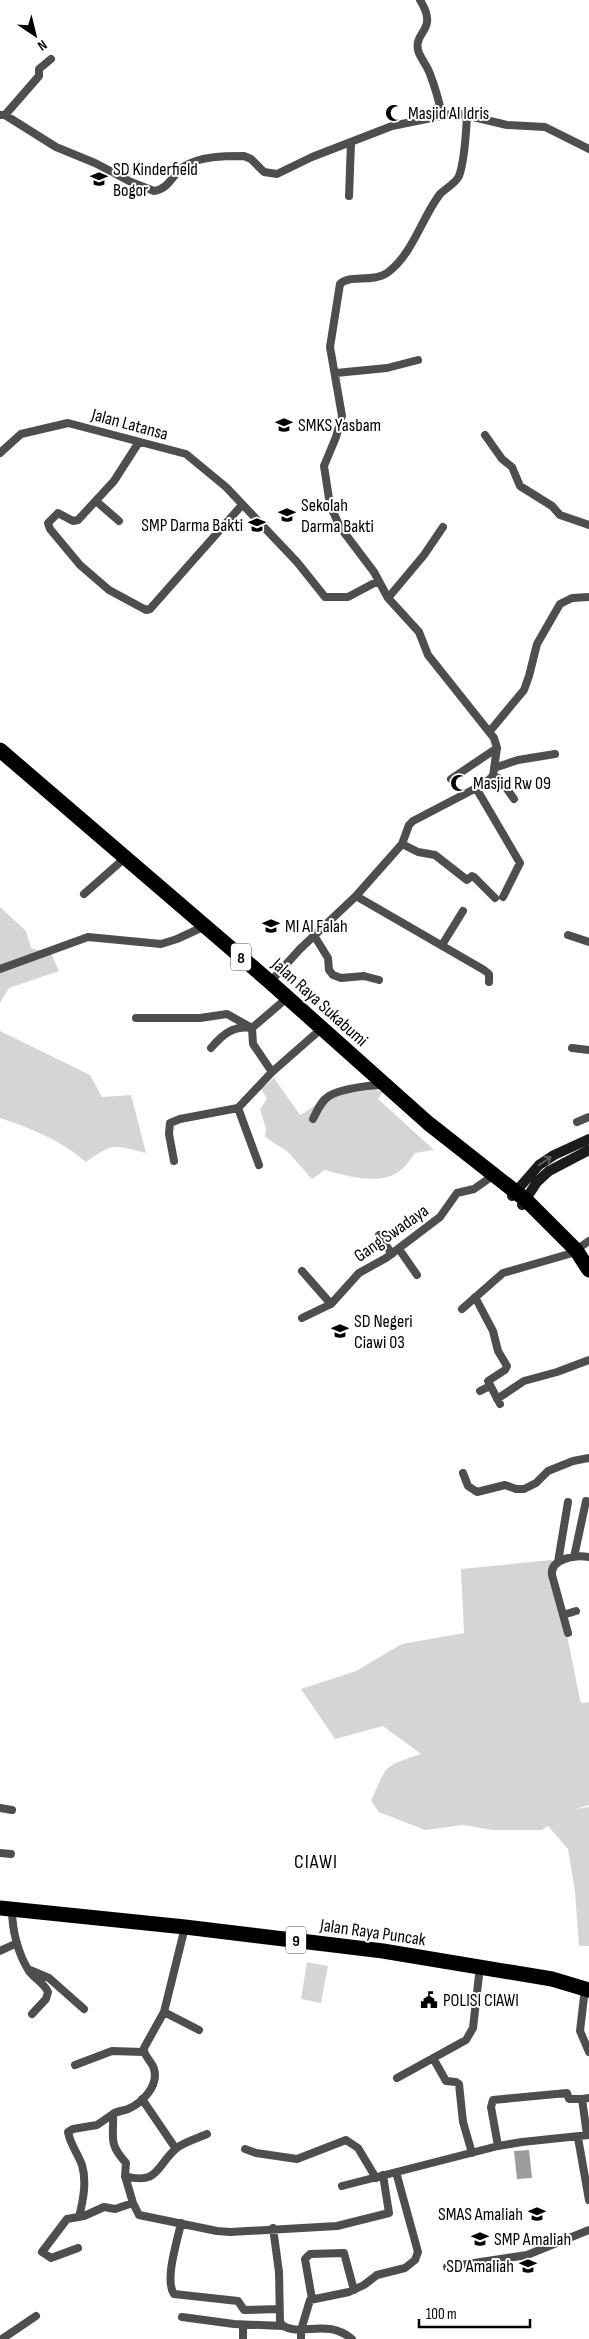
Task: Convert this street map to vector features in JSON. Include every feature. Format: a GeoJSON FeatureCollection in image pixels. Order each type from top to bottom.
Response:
{"type":"FeatureCollection","features":[{"type":"Feature","properties":{"kind":"highway","name":"Jalan Raya Sukabumi"},"geometry":{"type":"LineString","coordinates":[[0,750],[519,1199],[589,1270]]}},
{"type":"Feature","properties":{"kind":"highway","name":"Jalan Raya Sukabumi"},"geometry":{"type":"LineString","coordinates":[[480,1165],[491,1178],[519,1199]]}},
{"type":"Feature","properties":{"kind":"highway","name":"Jalan Raya Sukabumi"},"geometry":{"type":"LineString","coordinates":[[573,1252],[589,1282]]}},
{"type":"Feature","properties":{"kind":"highway","name":"Jalan Raya Puncak"},"geometry":{"type":"LineString","coordinates":[[6,1909],[185,1927],[383,1951],[552,1979],[587,1989]]}},
{"type":"Feature","properties":{"kind":"street"},"geometry":{"type":"LineString","coordinates":[[420,0],[427,11],[428,22],[418,42],[418,50],[430,75],[442,114]]}},
{"type":"Feature","properties":{"kind":"street"},"geometry":{"type":"LineString","coordinates":[[51,59],[39,69],[39,76],[2,115],[56,147],[154,191],[165,187],[179,170],[197,160],[244,156],[250,158],[264,172],[274,175],[312,157],[399,124],[442,114],[456,113],[510,126],[545,127],[589,149]]}},
{"type":"Feature","properties":{"kind":"street"},"geometry":{"type":"LineString","coordinates":[[467,115],[459,176],[438,198],[402,256],[394,266],[380,276],[369,279],[348,279],[340,284],[330,347],[342,416],[324,466],[330,505],[340,527],[367,562],[388,598],[419,632],[428,655],[490,731],[497,748],[494,772],[514,799]]}},
{"type":"Feature","properties":{"kind":"street"},"geometry":{"type":"LineString","coordinates":[[349,196],[351,143]]}},
{"type":"Feature","properties":{"kind":"street"},"geometry":{"type":"LineString","coordinates":[[336,373],[387,368],[418,360]]}},
{"type":"Feature","properties":{"kind":"street","name":"Jalan Latansa"},"geometry":{"type":"LineString","coordinates":[[0,453],[21,434],[68,423],[186,454],[214,475],[297,562],[325,597],[348,597],[378,581]]}},
{"type":"Feature","properties":{"kind":"street"},"geometry":{"type":"LineString","coordinates":[[485,435],[502,459],[512,468],[520,486],[552,506],[560,515],[589,525]]}},
{"type":"Feature","properties":{"kind":"street"},"geometry":{"type":"LineString","coordinates":[[139,442],[114,481],[76,522],[58,513],[48,523],[49,527],[80,565],[109,590],[148,610],[242,504]]}},
{"type":"Feature","properties":{"kind":"street"},"geometry":{"type":"LineString","coordinates":[[96,501],[119,520]]}},
{"type":"Feature","properties":{"kind":"street"},"geometry":{"type":"LineString","coordinates":[[388,598],[444,527]]}},
{"type":"Feature","properties":{"kind":"street"},"geometry":{"type":"LineString","coordinates":[[490,731],[524,690],[537,644],[560,604],[572,598],[589,597]]}},
{"type":"Feature","properties":{"kind":"street"},"geometry":{"type":"LineString","coordinates":[[452,779],[497,748]]}},
{"type":"Feature","properties":{"kind":"street"},"geometry":{"type":"LineString","coordinates":[[270,982],[300,949],[315,937],[356,896],[402,844],[409,825],[413,821],[476,788],[494,772],[518,760],[555,754]]}},
{"type":"Feature","properties":{"kind":"street"},"geometry":{"type":"LineString","coordinates":[[402,844],[418,852],[435,855],[467,880],[472,876],[474,877],[499,898],[520,863],[476,788]]}},
{"type":"Feature","properties":{"kind":"street"},"geometry":{"type":"LineString","coordinates":[[84,894],[126,858]]}},
{"type":"Feature","properties":{"kind":"street"},"geometry":{"type":"LineString","coordinates":[[356,896],[410,929],[442,945],[488,974],[489,982]]}},
{"type":"Feature","properties":{"kind":"street"},"geometry":{"type":"LineString","coordinates":[[442,945],[463,912]]}},
{"type":"Feature","properties":{"kind":"street"},"geometry":{"type":"LineString","coordinates":[[0,970],[88,937],[161,944],[205,926]]}},
{"type":"Feature","properties":{"kind":"street"},"geometry":{"type":"LineString","coordinates":[[568,935],[589,942]]}},
{"type":"Feature","properties":{"kind":"street"},"geometry":{"type":"LineString","coordinates":[[315,937],[328,958],[329,970],[333,975],[341,978],[364,976],[379,980]]}},
{"type":"Feature","properties":{"kind":"street"},"geometry":{"type":"LineString","coordinates":[[211,1048],[227,1032],[244,1027],[252,1028],[287,998]]}},
{"type":"Feature","properties":{"kind":"street"},"geometry":{"type":"LineString","coordinates":[[136,1018],[200,1018],[227,1014],[252,1028]]}},
{"type":"Feature","properties":{"kind":"street"},"geometry":{"type":"LineString","coordinates":[[252,1028],[253,1044],[272,1072]]}},
{"type":"Feature","properties":{"kind":"street"},"geometry":{"type":"LineString","coordinates":[[174,1161],[169,1134],[172,1122],[238,1108],[272,1072],[321,1029]]}},
{"type":"Feature","properties":{"kind":"street"},"geometry":{"type":"LineString","coordinates":[[572,1048],[589,1050]]}},
{"type":"Feature","properties":{"kind":"street"},"geometry":{"type":"LineString","coordinates":[[313,1119],[321,1105],[330,1095],[369,1085],[385,1085]]}},
{"type":"Feature","properties":{"kind":"street"},"geometry":{"type":"LineString","coordinates":[[238,1108],[259,1165]]}},
{"type":"Feature","properties":{"kind":"street"},"geometry":{"type":"LineString","coordinates":[[577,1122],[589,1117]]}},
{"type":"Feature","properties":{"kind":"street"},"geometry":{"type":"LineString","coordinates":[[519,1199],[531,1172],[546,1160],[589,1140]]}},
{"type":"Feature","properties":{"kind":"street"},"geometry":{"type":"LineString","coordinates":[[519,1199],[549,1172],[589,1150]]}},
{"type":"Feature","properties":{"kind":"street","name":"Gang Swadaya"},"geometry":{"type":"LineString","coordinates":[[331,1304],[352,1278],[392,1254],[440,1217],[457,1193],[474,1189],[491,1178]]}},
{"type":"Feature","properties":{"kind":"street"},"geometry":{"type":"LineString","coordinates":[[378,1234],[392,1254]]}},
{"type":"Feature","properties":{"kind":"street"},"geometry":{"type":"LineString","coordinates":[[462,1309],[502,1273],[573,1252],[589,1241]]}},
{"type":"Feature","properties":{"kind":"street"},"geometry":{"type":"LineString","coordinates":[[399,1249],[416,1275]]}},
{"type":"Feature","properties":{"kind":"street"},"geometry":{"type":"LineString","coordinates":[[302,1271],[331,1304],[302,1318]]}},
{"type":"Feature","properties":{"kind":"street"},"geometry":{"type":"LineString","coordinates":[[475,1297],[493,1331],[498,1351],[507,1366],[505,1370],[488,1380],[499,1402],[524,1381],[557,1372],[589,1360]]}},
{"type":"Feature","properties":{"kind":"street"},"geometry":{"type":"LineString","coordinates":[[480,1391],[490,1386]]}},
{"type":"Feature","properties":{"kind":"street"},"geometry":{"type":"LineString","coordinates":[[463,1473],[468,1486],[477,1492],[505,1485],[516,1489],[524,1489],[536,1484],[548,1471],[573,1461],[589,1458]]}},
{"type":"Feature","properties":{"kind":"street"},"geometry":{"type":"LineString","coordinates":[[574,1557],[586,1501]]}},
{"type":"Feature","properties":{"kind":"street"},"geometry":{"type":"LineString","coordinates":[[568,1502],[558,1562],[553,1568],[552,1573],[568,1633]]}},
{"type":"Feature","properties":{"kind":"street"},"geometry":{"type":"LineString","coordinates":[[558,1562],[574,1557],[589,1557]]}},
{"type":"Feature","properties":{"kind":"street"},"geometry":{"type":"LineString","coordinates":[[563,1615],[576,1611]]}},
{"type":"Feature","properties":{"kind":"street"},"geometry":{"type":"LineString","coordinates":[[0,1808],[12,1810]]}},
{"type":"Feature","properties":{"kind":"street"},"geometry":{"type":"LineString","coordinates":[[0,1853],[10,1854]]}},
{"type":"Feature","properties":{"kind":"street"},"geometry":{"type":"LineString","coordinates":[[6,1909],[28,1970],[48,1992],[46,1999],[32,2014]]}},
{"type":"Feature","properties":{"kind":"street"},"geometry":{"type":"LineString","coordinates":[[143,2052],[164,2012],[185,1927]]}},
{"type":"Feature","properties":{"kind":"street"},"geometry":{"type":"LineString","coordinates":[[0,1951],[17,1943]]}},
{"type":"Feature","properties":{"kind":"street"},"geometry":{"type":"LineString","coordinates":[[397,2078],[463,2043],[471,2033],[480,1966]]}},
{"type":"Feature","properties":{"kind":"street"},"geometry":{"type":"LineString","coordinates":[[28,1970],[49,1978],[84,2009]]}},
{"type":"Feature","properties":{"kind":"street"},"geometry":{"type":"LineString","coordinates":[[587,1989],[580,2031],[589,2052]]}},
{"type":"Feature","properties":{"kind":"street"},"geometry":{"type":"LineString","coordinates":[[164,2012],[199,2030]]}},
{"type":"Feature","properties":{"kind":"street"},"geometry":{"type":"LineString","coordinates":[[75,2065],[112,2051],[143,2052]]}},
{"type":"Feature","properties":{"kind":"street"},"geometry":{"type":"LineString","coordinates":[[79,2217],[84,2198],[84,2177],[82,2166],[68,2132],[73,2129],[97,2125],[113,2114],[129,2108],[142,2099],[153,2086],[155,2077],[152,2065],[143,2052]]}},
{"type":"Feature","properties":{"kind":"street"},"geometry":{"type":"LineString","coordinates":[[433,2058],[446,2081],[460,2084],[463,2122],[472,2153]]}},
{"type":"Feature","properties":{"kind":"street"},"geometry":{"type":"LineString","coordinates":[[342,2186],[498,2146],[522,2142],[578,2138],[588,2135],[586,2099],[569,2099],[566,2093],[493,2100],[491,2107],[498,2146]]}},
{"type":"Feature","properties":{"kind":"street"},"geometry":{"type":"LineString","coordinates":[[142,2099],[176,2149]]}},
{"type":"Feature","properties":{"kind":"street"},"geometry":{"type":"LineString","coordinates":[[113,2114],[113,2143],[116,2152],[126,2163],[125,2176],[133,2203],[139,2215],[206,2230],[230,2232],[273,2228],[338,2226],[389,2212],[380,2176],[358,2148],[346,2140],[297,2159],[256,2153],[245,2149]]}},
{"type":"Feature","properties":{"kind":"street"},"geometry":{"type":"LineString","coordinates":[[125,2176],[138,2180],[150,2176],[162,2167],[176,2149],[185,2143],[208,2134]]}},
{"type":"Feature","properties":{"kind":"street"},"geometry":{"type":"LineString","coordinates":[[578,2138],[589,2200]]}},
{"type":"Feature","properties":{"kind":"street"},"geometry":{"type":"LineString","coordinates":[[312,2299],[354,2290],[376,2276],[405,2268],[415,2260],[418,2252],[396,2172]]}},
{"type":"Feature","properties":{"kind":"street"},"geometry":{"type":"LineString","coordinates":[[78,2248],[51,2258],[42,2252],[64,2221],[104,2207],[115,2209],[133,2203]]}},
{"type":"Feature","properties":{"kind":"street"},"geometry":{"type":"LineString","coordinates":[[394,2211],[405,2209]]}},
{"type":"Feature","properties":{"kind":"street"},"geometry":{"type":"LineString","coordinates":[[181,2223],[171,2266],[171,2290],[174,2294],[238,2301],[243,2310],[280,2309]]}},
{"type":"Feature","properties":{"kind":"street"},"geometry":{"type":"LineString","coordinates":[[273,2228],[279,2272],[280,2321],[283,2326]]}},
{"type":"Feature","properties":{"kind":"street"},"geometry":{"type":"LineString","coordinates":[[447,2267],[527,2255],[589,2230]]}},
{"type":"Feature","properties":{"kind":"street"},"geometry":{"type":"LineString","coordinates":[[301,2339],[301,2330],[308,2305],[312,2299],[305,2259],[310,2254],[344,2253],[354,2290]]}},
{"type":"Feature","properties":{"kind":"street"},"geometry":{"type":"LineString","coordinates":[[2,2339],[36,2316]]}},
{"type":"Feature","properties":{"kind":"street"},"geometry":{"type":"LineString","coordinates":[[182,2318],[243,2325],[283,2326],[301,2330],[311,2327],[329,2328],[342,2332],[352,2339]]}},
{"type":"Feature","properties":{"kind":"street"},"geometry":{"type":"LineString","coordinates":[[243,2325],[243,2339]]}},
{"type":"Feature","properties":{"kind":"shaded area"},"geometry":{"type":"Polygon","coordinates":[[[0,907],[26,931],[31,948],[51,953],[59,971],[9,988],[0,1003],[0,907]]]}},
{"type":"Feature","properties":{"kind":"shaded area"},"geometry":{"type":"Polygon","coordinates":[[[0,1031],[90,1075],[102,1097],[131,1095],[146,1153],[114,1147],[103,1151],[86,1162],[66,1147],[45,1135],[0,1118],[0,1031]]]}},
{"type":"Feature","properties":{"kind":"shaded area"},"geometry":{"type":"Polygon","coordinates":[[[274,1078],[300,1115],[329,1095],[342,1090],[370,1088],[383,1092],[378,1099],[434,1150],[415,1153],[402,1169],[385,1178],[354,1177],[325,1170],[312,1179],[288,1152],[265,1137],[266,1129],[260,1109],[267,1099],[261,1089],[274,1078]]]}},
{"type":"Feature","properties":{"kind":"shaded area"},"geometry":{"type":"Polygon","coordinates":[[[552,1560],[580,1700],[582,1703],[589,1702],[589,1805],[576,1809],[589,1807],[589,1946],[579,1946],[575,1892],[568,1849],[548,1826],[542,1830],[493,1830],[463,1825],[425,1830],[379,1812],[371,1801],[384,1773],[388,1768],[400,1761],[421,1754],[383,1726],[335,1739],[301,1689],[356,1671],[402,1644],[464,1633],[461,1569],[552,1560]]]}},
{"type":"Feature","properties":{"kind":"shaded area"},"geometry":{"type":"Polygon","coordinates":[[[307,1962],[328,1966],[321,2003],[301,1999],[307,1962]]]}},
{"type":"Feature","properties":{"kind":"shaded area"},"geometry":{"type":"Polygon","coordinates":[[[529,2150],[532,2178],[517,2179],[514,2151],[529,2150]]]}},
{"type":"Feature","properties":{"kind":"place","name":"Masjid Al Idris"},"geometry":{"type":"Point","coordinates":[394,113]}},
{"type":"Feature","properties":{"kind":"place","name":"SD Kinderfield Bogor"},"geometry":{"type":"Point","coordinates":[99,179]}},
{"type":"Feature","properties":{"kind":"place","name":"SMKS Yasbam"},"geometry":{"type":"Point","coordinates":[284,425]}},
{"type":"Feature","properties":{"kind":"place","name":"Sekolah Darma Bakti"},"geometry":{"type":"Point","coordinates":[287,515]}},
{"type":"Feature","properties":{"kind":"place","name":"SMP Darma Bakti"},"geometry":{"type":"Point","coordinates":[257,525]}},
{"type":"Feature","properties":{"kind":"place","name":"Masjid Rw 09"},"geometry":{"type":"Point","coordinates":[459,783]}},
{"type":"Feature","properties":{"kind":"place","name":"MI Al Falah"},"geometry":{"type":"Point","coordinates":[271,926]}},
{"type":"Feature","properties":{"kind":"place","name":"SD Negeri Ciawi 03"},"geometry":{"type":"Point","coordinates":[340,1331]}},
{"type":"Feature","properties":{"kind":"place","name":"POLISI CIAWI"},"geometry":{"type":"Point","coordinates":[429,2000]}},
{"type":"Feature","properties":{"kind":"place","name":"SMAS Amaliah"},"geometry":{"type":"Point","coordinates":[537,2214]}},
{"type":"Feature","properties":{"kind":"place","name":"SMP Amaliah"},"geometry":{"type":"Point","coordinates":[480,2239]}},
{"type":"Feature","properties":{"kind":"place","name":"SD Amaliah"},"geometry":{"type":"Point","coordinates":[528,2266]}},
{"type":"Feature","properties":{"kind":"district","name":"CIAWI"},"geometry":{"type":"Point","coordinates":[316,1861]}}]}
